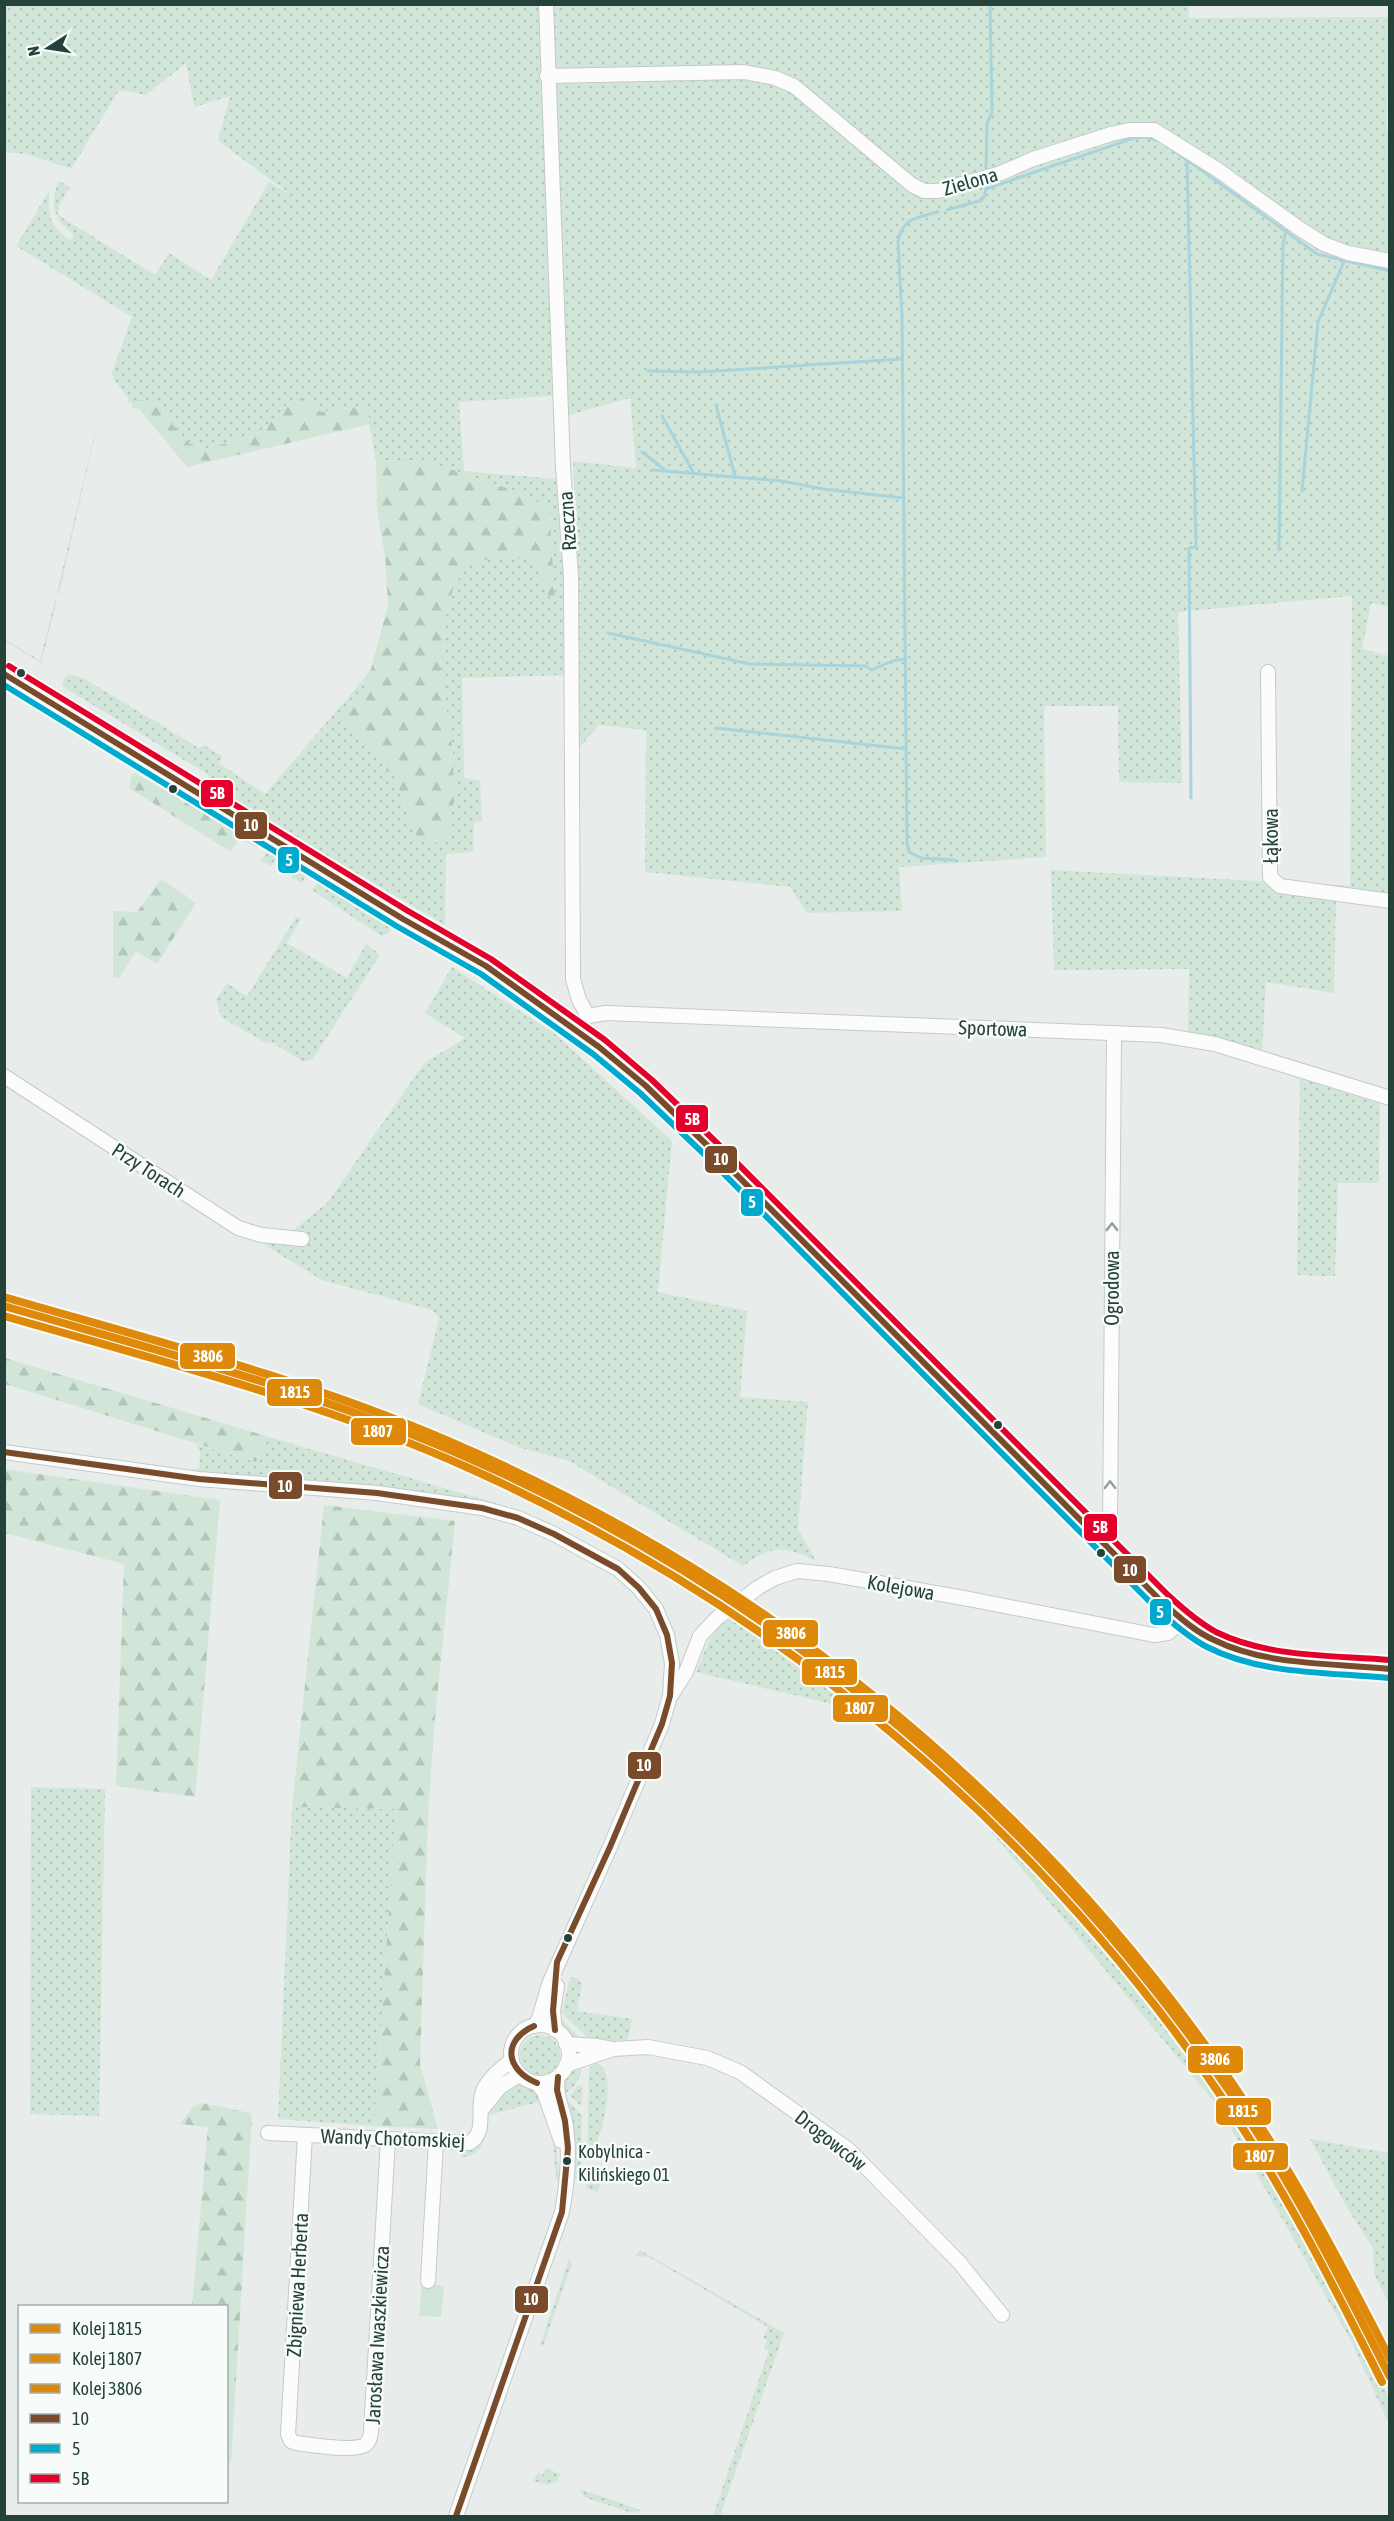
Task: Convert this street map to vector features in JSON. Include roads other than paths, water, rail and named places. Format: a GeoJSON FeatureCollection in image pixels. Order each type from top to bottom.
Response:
{"type":"FeatureCollection","features":[{"type":"Feature","properties":{"kind":"main road"},"geometry":{"type":"LineString","coordinates":[[4,674],[403,919],[582,1022],[1162,1602],[1183,1620],[1222,1644],[1246,1652],[1389,1669]]}},
{"type":"Feature","properties":{"kind":"street","name":"Rzeczna"},"geometry":{"type":"LineString","coordinates":[[546,4],[563,467],[571,576],[573,979],[582,1022]]}},
{"type":"Feature","properties":{"kind":"street","name":"Zielona"},"geometry":{"type":"LineString","coordinates":[[547,76],[744,72],[776,78],[794,86],[912,185],[924,191],[938,190],[1001,173],[1033,159],[1111,134],[1128,130],[1154,130],[1218,170],[1324,244],[1348,253],[1389,261]]}},
{"type":"Feature","properties":{"kind":"street","name":"Łąkowa"},"geometry":{"type":"LineString","coordinates":[[1268,672],[1270,877],[1280,885],[1389,901]]}},
{"type":"Feature","properties":{"kind":"street","name":"Sportowa"},"geometry":{"type":"LineString","coordinates":[[582,1022],[606,1013],[1161,1035],[1215,1044],[1389,1098]]}},
{"type":"Feature","properties":{"kind":"street","name":"Ogrodowa"},"geometry":{"type":"LineString","coordinates":[[1103,1542],[1110,1531],[1114,1033]]}},
{"type":"Feature","properties":{"kind":"street","name":"Przy Torach"},"geometry":{"type":"LineString","coordinates":[[4,1076],[238,1228],[261,1235],[302,1239]]}},
{"type":"Feature","properties":{"kind":"street"},"geometry":{"type":"LineString","coordinates":[[4,1452],[199,1479],[377,1493],[482,1508],[518,1518],[554,1534],[612,1566],[633,1582],[648,1598],[662,1622],[671,1648],[670,1696],[662,1724],[549,1984],[539,2019],[534,2026]]}},
{"type":"Feature","properties":{"kind":"street","name":"Kolejowa"},"geometry":{"type":"LineString","coordinates":[[670,1696],[686,1672],[700,1636],[711,1624],[759,1587],[788,1572],[829,1574],[1154,1635],[1168,1633],[1183,1620]]}},
{"type":"Feature","properties":{"kind":"street"},"geometry":{"type":"LineString","coordinates":[[555,2030],[553,2011],[557,1985],[556,1969]]}},
{"type":"Feature","properties":{"kind":"street"},"geometry":{"type":"LineString","coordinates":[[456,2517],[560,2221],[566,2192],[566,2127],[557,2090],[558,2077],[569,2056],[566,2044],[555,2030],[545,2026],[534,2026],[523,2031],[516,2039],[512,2049],[512,2060],[519,2075],[537,2083],[558,2077]]}},
{"type":"Feature","properties":{"kind":"street","name":"Drogowców"},"geometry":{"type":"LineString","coordinates":[[566,2044],[613,2049]]}},
{"type":"Feature","properties":{"kind":"street","name":"Drogowców"},"geometry":{"type":"LineString","coordinates":[[566,2064],[613,2049],[648,2047],[706,2058],[740,2072],[849,2150],[959,2262],[1002,2315]]}},
{"type":"Feature","properties":{"kind":"street"},"geometry":{"type":"LineString","coordinates":[[482,2109],[481,2098],[488,2081],[512,2060]]}},
{"type":"Feature","properties":{"kind":"street"},"geometry":{"type":"LineString","coordinates":[[482,2109],[500,2087],[519,2075]]}},
{"type":"Feature","properties":{"kind":"street"},"geometry":{"type":"LineString","coordinates":[[537,2083],[549,2102],[566,2155]]}},
{"type":"Feature","properties":{"kind":"street","name":"Wandy Chotomskiej"},"geometry":{"type":"LineString","coordinates":[[268,2133],[469,2144],[477,2136],[482,2109]]}},
{"type":"Feature","properties":{"kind":"street","name":"Zbigniewa Herberta"},"geometry":{"type":"LineString","coordinates":[[288,2434],[306,2135]]}},
{"type":"Feature","properties":{"kind":"street","name":"Jarosława Iwaszkiewicza"},"geometry":{"type":"LineString","coordinates":[[288,2434],[291,2441],[306,2445],[358,2447],[369,2441],[388,2140]]}},
{"type":"Feature","properties":{"kind":"street"},"geometry":{"type":"LineString","coordinates":[[428,2281],[436,2142]]}},
{"type":"Feature","properties":{"kind":"waterway"},"geometry":{"type":"LineString","coordinates":[[986,171],[987,124],[992,112],[990,4]]}},
{"type":"Feature","properties":{"kind":"waterway"},"geometry":{"type":"LineString","coordinates":[[986,189],[1134,138],[1145,137],[1159,141]]}},
{"type":"Feature","properties":{"kind":"waterway"},"geometry":{"type":"LineString","coordinates":[[1165,144],[1317,254],[1390,271]]}},
{"type":"Feature","properties":{"kind":"waterway"},"geometry":{"type":"LineString","coordinates":[[1187,160],[1196,547],[1189,548],[1191,798]]}},
{"type":"Feature","properties":{"kind":"waterway"},"geometry":{"type":"LineString","coordinates":[[947,210],[979,201],[984,197],[987,185]]}},
{"type":"Feature","properties":{"kind":"waterway"},"geometry":{"type":"LineString","coordinates":[[938,212],[917,217],[907,223],[898,241],[902,317],[907,843],[909,852],[921,858],[955,860]]}},
{"type":"Feature","properties":{"kind":"waterway"},"geometry":{"type":"LineString","coordinates":[[1279,550],[1283,244],[1286,231]]}},
{"type":"Feature","properties":{"kind":"waterway"},"geometry":{"type":"LineString","coordinates":[[1302,491],[1318,322],[1345,259]]}},
{"type":"Feature","properties":{"kind":"waterway"},"geometry":{"type":"LineString","coordinates":[[648,371],[701,372],[902,359]]}},
{"type":"Feature","properties":{"kind":"waterway"},"geometry":{"type":"LineString","coordinates":[[716,405],[735,476]]}},
{"type":"Feature","properties":{"kind":"waterway"},"geometry":{"type":"LineString","coordinates":[[662,416],[693,472]]}},
{"type":"Feature","properties":{"kind":"waterway"},"geometry":{"type":"LineString","coordinates":[[642,452],[664,469]]}},
{"type":"Feature","properties":{"kind":"waterway"},"geometry":{"type":"LineString","coordinates":[[652,470],[782,481],[823,489],[903,498]]}},
{"type":"Feature","properties":{"kind":"waterway"},"geometry":{"type":"LineString","coordinates":[[608,633],[750,664],[866,666],[872,670],[892,661],[905,659]]}},
{"type":"Feature","properties":{"kind":"waterway"},"geometry":{"type":"LineString","coordinates":[[716,728],[906,749]]}},
{"type":"Feature","properties":{"kind":"rail line","name":"3806"},"geometry":{"type":"LineString","coordinates":[[4,1297],[283,1379],[446,1440],[562,1494],[673,1556],[778,1624],[878,1699],[972,1781],[1061,1870],[1144,1965],[1221,2067],[1268,2137],[1331,2247],[1390,2359]]}},
{"type":"Feature","properties":{"kind":"rail line","name":"1815"},"geometry":{"type":"LineString","coordinates":[[4,1306],[182,1357],[300,1394],[359,1414],[473,1460],[588,1516],[698,1580],[802,1651],[901,1728],[995,1813],[1082,1904],[1164,2002],[1239,2105],[1280,2171],[1319,2239],[1390,2377]]}},
{"type":"Feature","properties":{"kind":"rail line","name":"1807"},"geometry":{"type":"LineString","coordinates":[[4,1316],[299,1403],[415,1445],[471,1469],[585,1525],[694,1589],[798,1659],[896,1737],[989,1821],[1077,1912],[1157,2009],[1232,2112],[1273,2177],[1382,2382]]}},
{"type":"Feature","properties":{"kind":"place","name":"Kobylnica - Kilińskiego 01"},"geometry":{"type":"Point","coordinates":[567,2161]}}]}
